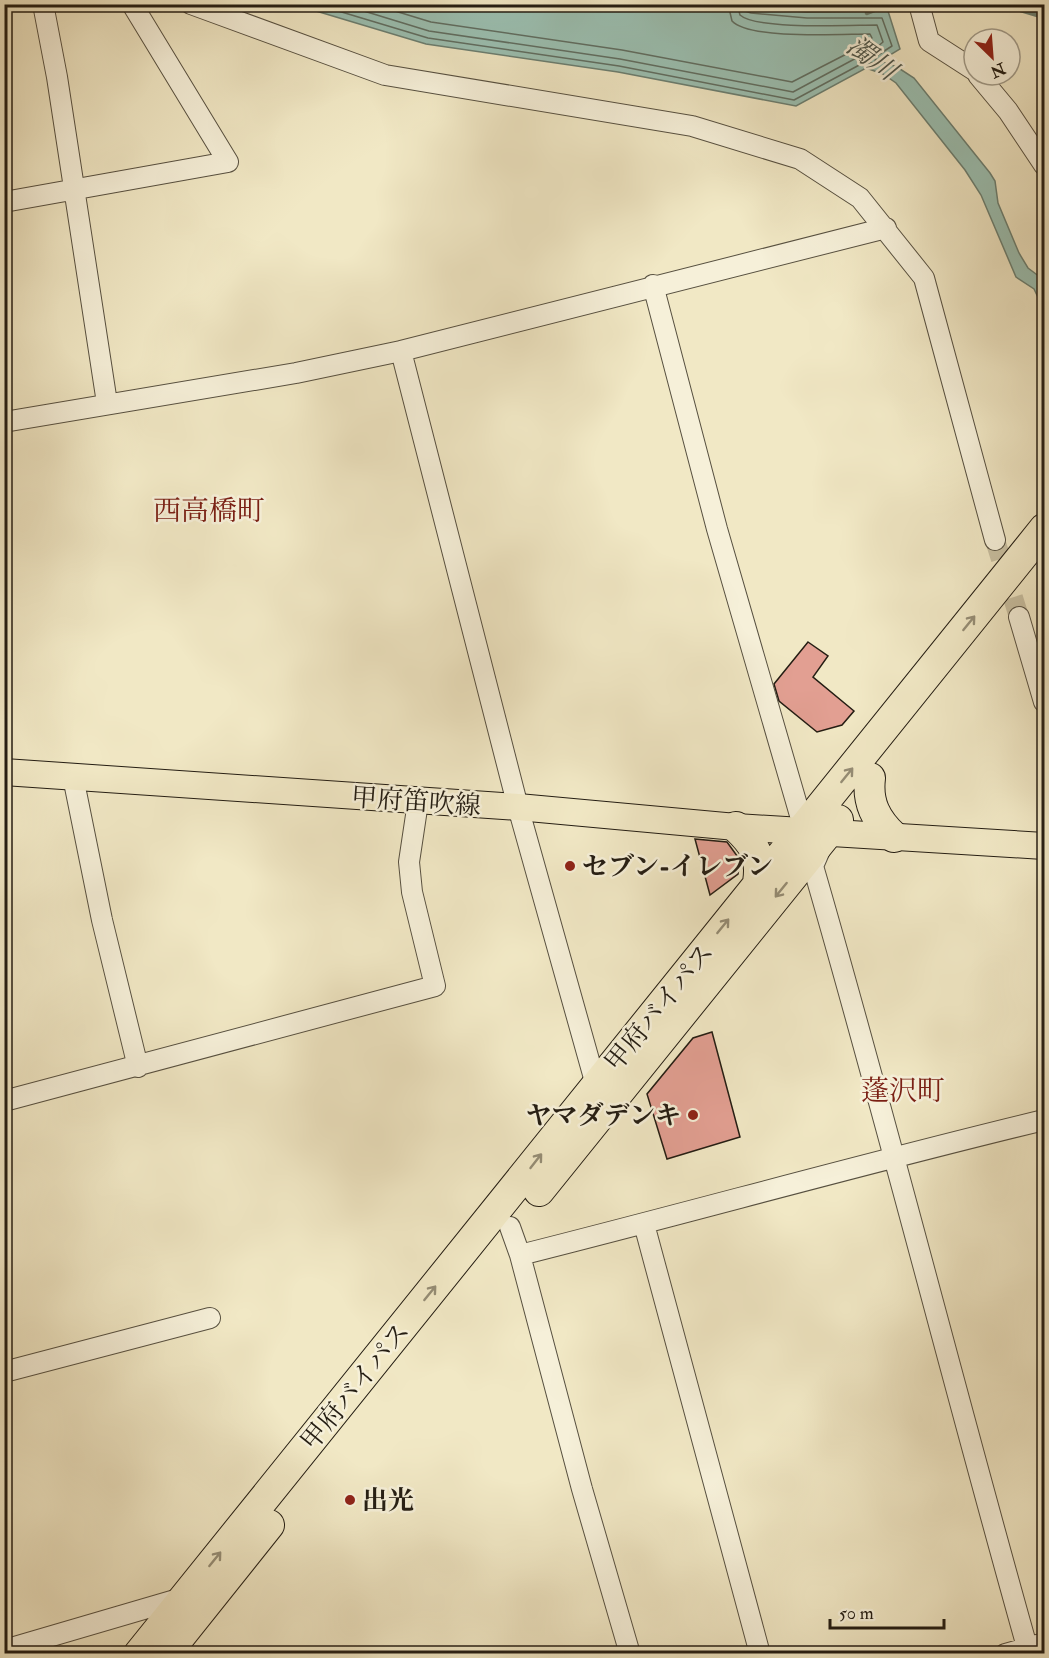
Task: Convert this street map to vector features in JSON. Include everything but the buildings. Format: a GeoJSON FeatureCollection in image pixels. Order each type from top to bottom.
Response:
{"type":"FeatureCollection","features":[{"type":"Feature","properties":{"kind":"highway","name":"甲府バイパス"},"geometry":{"type":"LineString","coordinates":[[166,1653],[500,1235],[816,831],[1042,549]]}},
{"type":"Feature","properties":{"kind":"highway","name":"甲府バイパス"},"geometry":{"type":"LineString","coordinates":[[139,1653],[184,1597],[500,1235],[596,1085],[758,883],[870,778],[1042,549]]}},
{"type":"Feature","properties":{"kind":"highway"},"geometry":{"type":"LineString","coordinates":[[870,778],[869,790],[873,811],[882,826],[894,837]]}},
{"type":"Feature","properties":{"kind":"highway"},"geometry":{"type":"LineString","coordinates":[[736,826],[748,838],[759,858],[761,864],[758,883]]}},
{"type":"Feature","properties":{"kind":"main road","name":"甲府笛吹線"},"geometry":{"type":"LineString","coordinates":[[4,772],[418,802],[519,807],[736,826],[1044,846]]}},
{"type":"Feature","properties":{"kind":"street"},"geometry":{"type":"LineString","coordinates":[[43,4],[107,403]]}},
{"type":"Feature","properties":{"kind":"street"},"geometry":{"type":"LineString","coordinates":[[4,202],[228,162],[132,4]]}},
{"type":"Feature","properties":{"kind":"street"},"geometry":{"type":"LineString","coordinates":[[191,4],[384,75],[692,126],[800,159],[860,198],[924,278],[995,540]]}},
{"type":"Feature","properties":{"kind":"street"},"geometry":{"type":"LineString","coordinates":[[918,4],[929,41],[962,62]]}},
{"type":"Feature","properties":{"kind":"street"},"geometry":{"type":"LineString","coordinates":[[988,87],[1008,111],[1044,165]]}},
{"type":"Feature","properties":{"kind":"street"},"geometry":{"type":"LineString","coordinates":[[4,422],[296,373],[401,351],[653,285],[886,228]]}},
{"type":"Feature","properties":{"kind":"street"},"geometry":{"type":"LineString","coordinates":[[653,285],[717,529],[816,831],[813,867],[860,1028],[892,1157],[1034,1648],[1005,1653]]}},
{"type":"Feature","properties":{"kind":"street"},"geometry":{"type":"LineString","coordinates":[[401,351],[519,807],[596,1085]]}},
{"type":"Feature","properties":{"kind":"street"},"geometry":{"type":"LineString","coordinates":[[1019,618],[1044,702]]}},
{"type":"Feature","properties":{"kind":"street"},"geometry":{"type":"LineString","coordinates":[[73,777],[102,920],[138,1067]]}},
{"type":"Feature","properties":{"kind":"street"},"geometry":{"type":"LineString","coordinates":[[4,1101],[435,986],[412,892],[409,861],[418,802]]}},
{"type":"Feature","properties":{"kind":"street"},"geometry":{"type":"LineString","coordinates":[[630,1653],[582,1489],[500,1235],[644,1224],[767,1193],[892,1157],[1044,1120]]}},
{"type":"Feature","properties":{"kind":"street"},"geometry":{"type":"LineString","coordinates":[[644,1224],[760,1653]]}},
{"type":"Feature","properties":{"kind":"street"},"geometry":{"type":"LineString","coordinates":[[4,1372],[210,1318]]}},
{"type":"Feature","properties":{"kind":"street"},"geometry":{"type":"LineString","coordinates":[[4,1650],[184,1597]]}},
{"type":"Feature","properties":{"kind":"water","name":"濁川"},"geometry":{"type":"Polygon","coordinates":[[[296,5],[716,5],[807,12],[888,11],[900,49],[880,61],[897,67],[914,78],[990,173],[995,181],[998,203],[1019,253],[1028,268],[1044,280],[1044,310],[1034,289],[1016,277],[981,195],[965,170],[896,83],[883,74],[866,68],[796,106],[618,72],[426,44],[296,5]]]}},
{"type":"Feature","properties":{"kind":"water"},"geometry":{"type":"Polygon","coordinates":[[[1044,362],[1044,407],[1038,387],[1044,362]]]}},
{"type":"Feature","properties":{"kind":"waterway"},"geometry":{"type":"LineString","coordinates":[[867,13],[890,4]]}},
{"type":"Feature","properties":{"kind":"waterway"},"geometry":{"type":"LineString","coordinates":[[1011,4],[1014,8],[1044,17]]}},
{"type":"Feature","properties":{"kind":"tunnel"},"geometry":{"type":"LineString","coordinates":[[995,540],[1019,617]]}},
{"type":"Feature","properties":{"kind":"place","name":"セブン-イレブン"},"geometry":{"type":"Point","coordinates":[570,866]}},
{"type":"Feature","properties":{"kind":"place","name":"ヤマダデンキ"},"geometry":{"type":"Point","coordinates":[693,1115]}},
{"type":"Feature","properties":{"kind":"place","name":"出光"},"geometry":{"type":"Point","coordinates":[350,1500]}},
{"type":"Feature","properties":{"kind":"district","name":"西高橋町"},"geometry":{"type":"Point","coordinates":[209,510]}},
{"type":"Feature","properties":{"kind":"district","name":"蓬沢町"},"geometry":{"type":"Point","coordinates":[903,1090]}}]}
